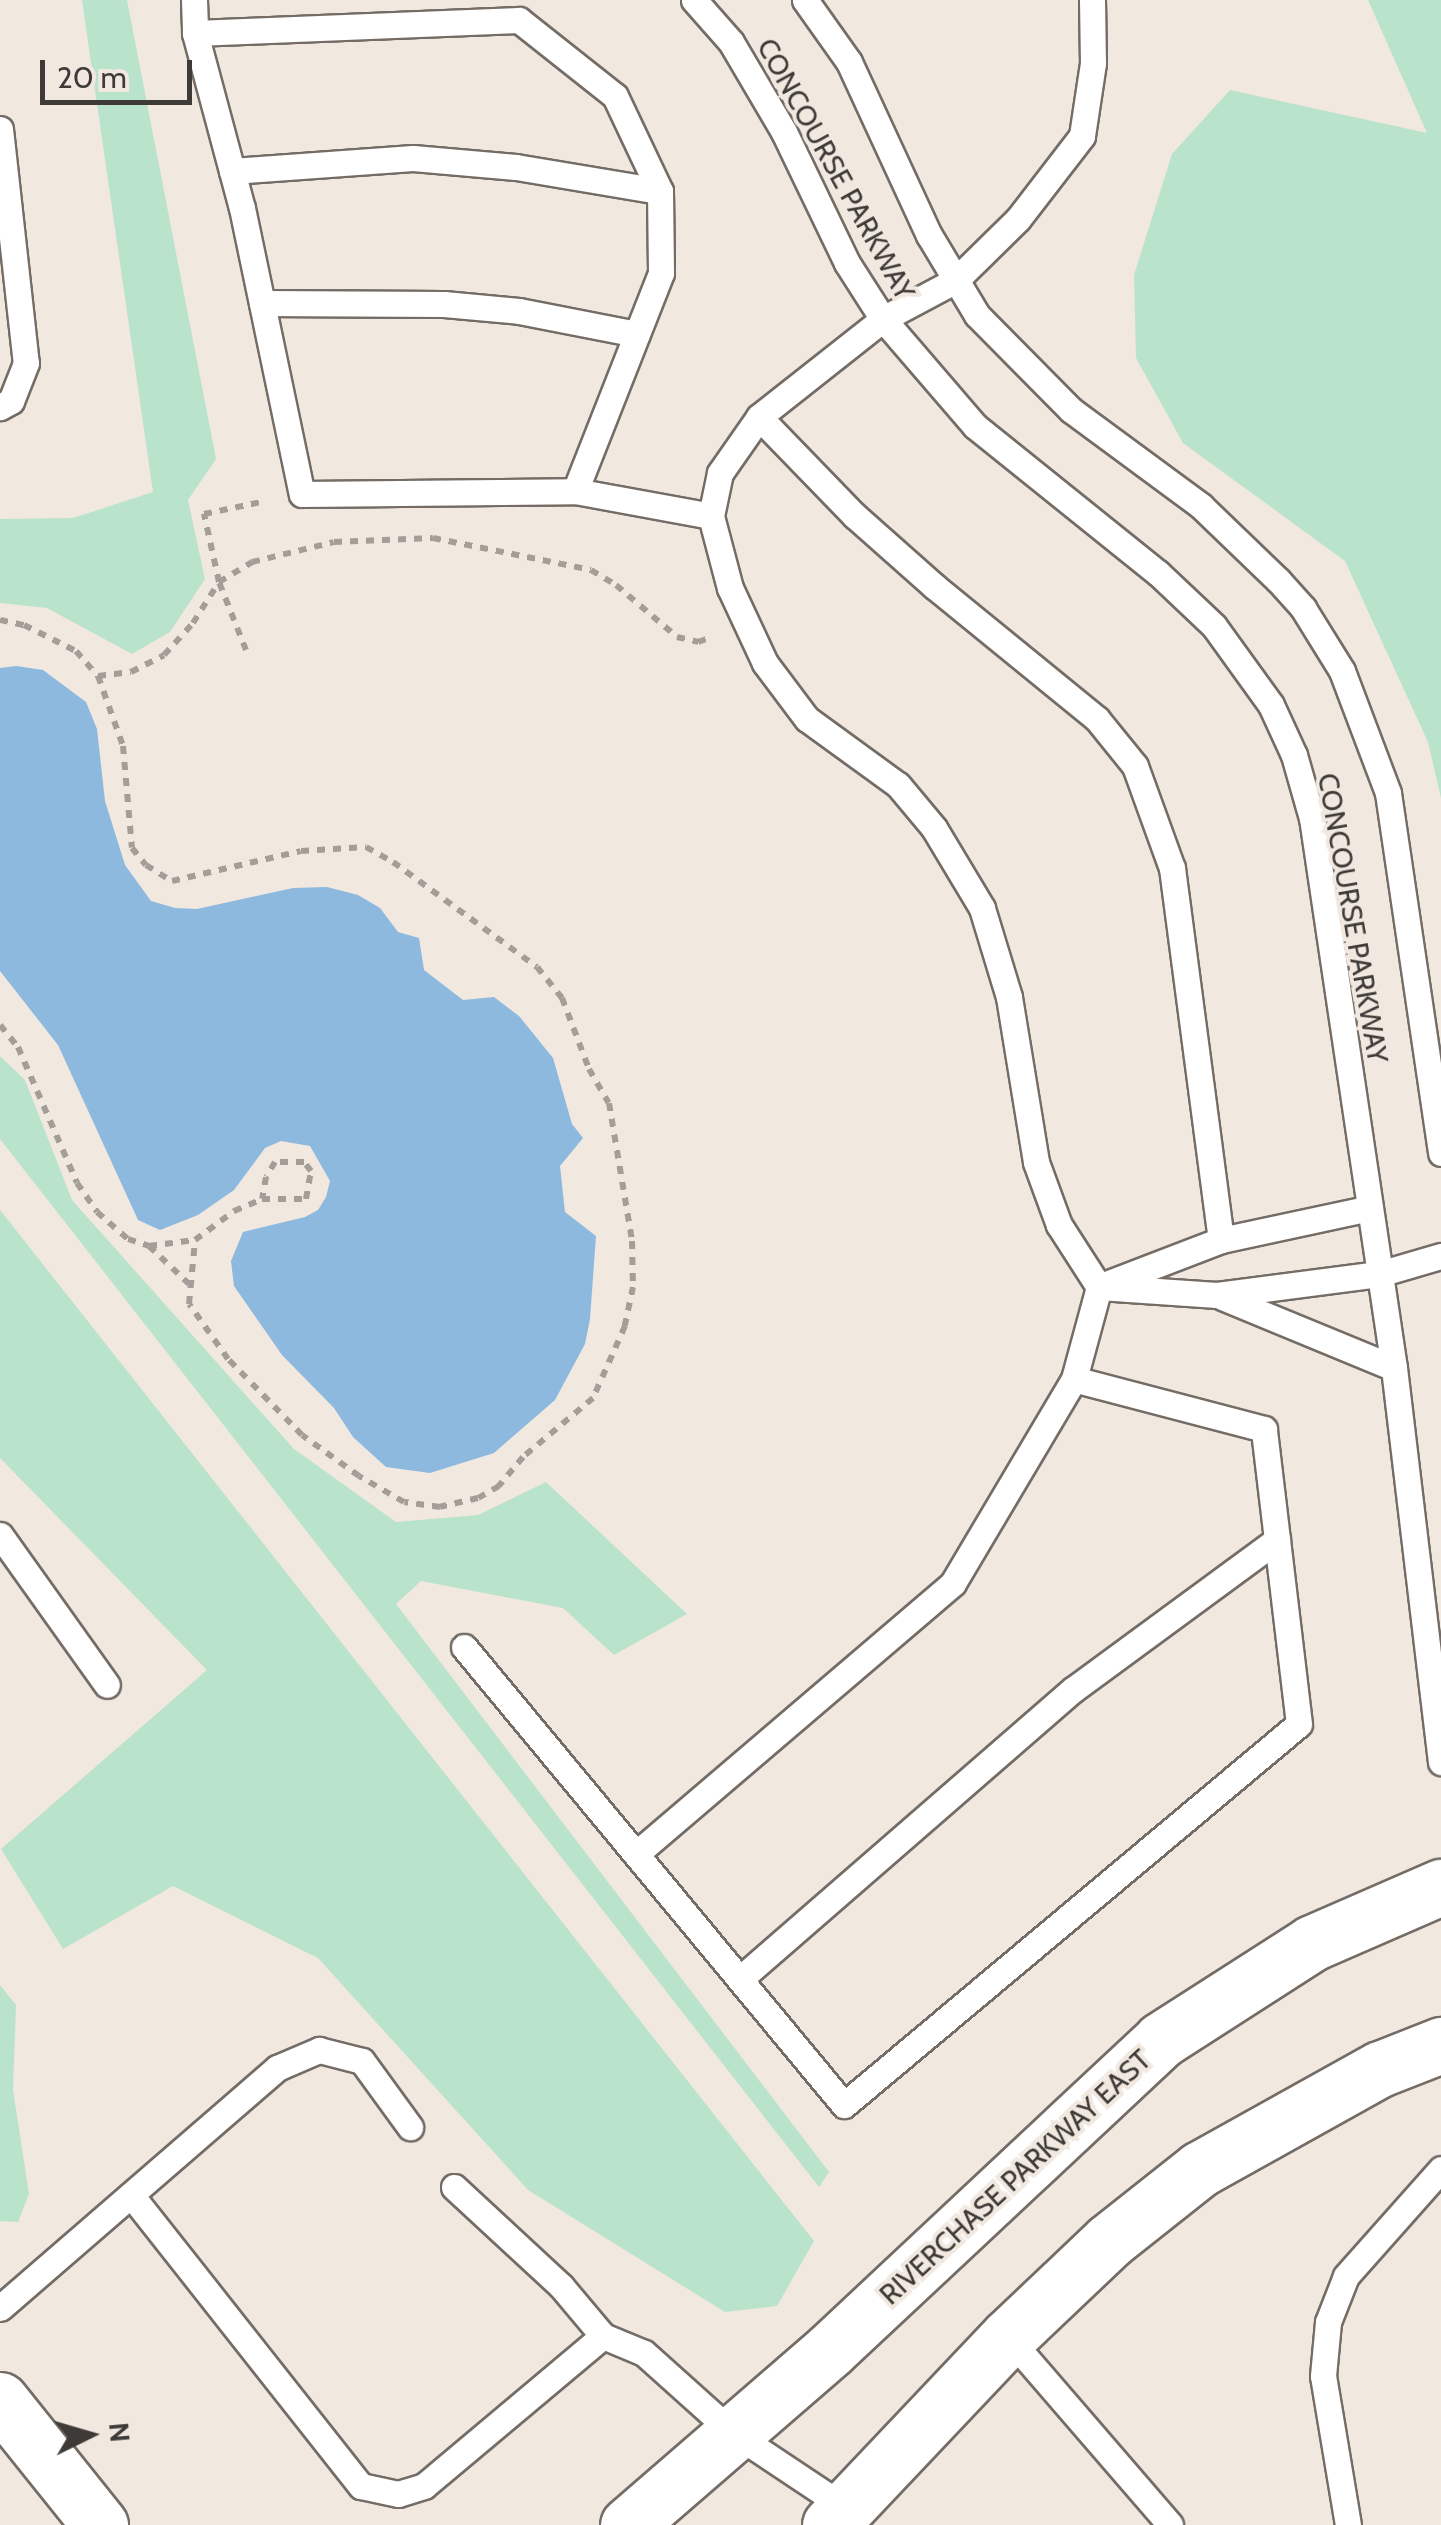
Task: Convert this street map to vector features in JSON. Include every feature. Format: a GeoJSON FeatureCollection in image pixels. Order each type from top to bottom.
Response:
{"type":"FeatureCollection","features":[{"type":"Feature","properties":{"kind":"street","name":"RIVERCHASE PARKWAY EAST"},"geometry":{"type":"LineString","coordinates":[[628,2525],[830,2350],[1161,2040],[1312,1943],[1441,1887]]}},
{"type":"Feature","properties":{"kind":"street"},"geometry":{"type":"LineString","coordinates":[[845,2519],[1008,2337],[1109,2241],[1200,2169],[1380,2069],[1441,2045]]}},
{"type":"Feature","properties":{"kind":"street"},"geometry":{"type":"LineString","coordinates":[[0,2400],[100,2525]]}},
{"type":"Feature","properties":{"kind":"lane"},"geometry":{"type":"LineString","coordinates":[[194,0],[195,33],[232,171],[302,494],[575,490],[711,516]]}},
{"type":"Feature","properties":{"kind":"lane","name":"CONCOURSE PARKWAY"},"geometry":{"type":"LineString","coordinates":[[694,0],[740,57],[784,132],[847,263],[883,318],[975,426],[1158,574],[1214,626],[1270,705],[1294,755],[1312,818],[1394,1368],[1441,1762]]}},
{"type":"Feature","properties":{"kind":"lane","name":"CONCOURSE PARKWAY"},"geometry":{"type":"LineString","coordinates":[[806,0],[849,62],[929,235],[977,314],[1040,382],[1202,506],[1278,580],[1303,608],[1342,671],[1388,793],[1441,1153]]}},
{"type":"Feature","properties":{"kind":"lane"},"geometry":{"type":"LineString","coordinates":[[636,1854],[953,1582],[1074,1379],[1099,1286],[1059,1225],[1036,1162],[1019,1081],[1010,997],[982,908],[934,828],[898,785],[807,720],[765,662],[730,588],[711,516],[720,473],[759,417],[883,318],[956,280],[1018,219],[1082,136],[1093,63],[1092,0]]}},
{"type":"Feature","properties":{"kind":"lane"},"geometry":{"type":"LineString","coordinates":[[195,33],[519,20],[615,96],[660,191],[661,273],[575,490]]}},
{"type":"Feature","properties":{"kind":"lane"},"geometry":{"type":"LineString","coordinates":[[0,129],[26,363],[11,400],[0,407]]}},
{"type":"Feature","properties":{"kind":"lane"},"geometry":{"type":"LineString","coordinates":[[232,171],[413,158],[516,167],[660,191]]}},
{"type":"Feature","properties":{"kind":"lane"},"geometry":{"type":"LineString","coordinates":[[262,303],[444,304],[519,310],[637,334]]}},
{"type":"Feature","properties":{"kind":"lane"},"geometry":{"type":"LineString","coordinates":[[759,417],[894,551],[1097,719],[1135,766],[1172,868],[1221,1240]]}},
{"type":"Feature","properties":{"kind":"lane"},"geometry":{"type":"LineString","coordinates":[[1099,1286],[1221,1240],[1370,1208]]}},
{"type":"Feature","properties":{"kind":"lane"},"geometry":{"type":"LineString","coordinates":[[1099,1286],[1217,1295],[1379,1274],[1441,1256]]}},
{"type":"Feature","properties":{"kind":"lane"},"geometry":{"type":"LineString","coordinates":[[1217,1295],[1394,1368]]}},
{"type":"Feature","properties":{"kind":"lane"},"geometry":{"type":"LineString","coordinates":[[464,1648],[844,2105],[1300,1724],[1264,1430],[1074,1379]]}},
{"type":"Feature","properties":{"kind":"lane"},"geometry":{"type":"LineString","coordinates":[[0,1535],[107,1685]]}},
{"type":"Feature","properties":{"kind":"lane"},"geometry":{"type":"LineString","coordinates":[[740,1979],[1074,1689],[1278,1540]]}},
{"type":"Feature","properties":{"kind":"lane"},"geometry":{"type":"LineString","coordinates":[[0,2308],[277,2068],[319,2050],[362,2061],[410,2127]]}},
{"type":"Feature","properties":{"kind":"lane"},"geometry":{"type":"LineString","coordinates":[[1348,2525],[1324,2376],[1328,2322],[1346,2276],[1441,2168]]}},
{"type":"Feature","properties":{"kind":"lane"},"geometry":{"type":"LineString","coordinates":[[454,2187],[561,2286],[603,2336],[644,2353],[732,2432],[845,2519]]}},
{"type":"Feature","properties":{"kind":"lane"},"geometry":{"type":"LineString","coordinates":[[131,2195],[362,2486],[398,2494],[424,2486],[603,2336]]}},
{"type":"Feature","properties":{"kind":"lane"},"geometry":{"type":"LineString","coordinates":[[1008,2337],[1170,2525]]}},
{"type":"Feature","properties":{"kind":"path"},"geometry":{"type":"LineString","coordinates":[[246,650],[218,582],[204,514],[302,494]]}},
{"type":"Feature","properties":{"kind":"path"},"geometry":{"type":"LineString","coordinates":[[98,676],[132,672],[164,656],[193,623],[218,582],[252,562],[334,542],[432,538],[592,570],[616,584],[677,637],[698,642],[747,624]]}},
{"type":"Feature","properties":{"kind":"path"},"geometry":{"type":"LineString","coordinates":[[0,620],[24,625],[76,651],[98,676],[123,746],[132,848],[146,865],[172,881],[336,845],[366,847],[393,862],[537,967],[562,998],[589,1069],[609,1103],[619,1145],[633,1287],[615,1352],[592,1398],[523,1457],[500,1486],[478,1498],[440,1507],[404,1502],[302,1435],[204,1328],[189,1304],[195,1240]]}},
{"type":"Feature","properties":{"kind":"path"},"geometry":{"type":"LineString","coordinates":[[0,1024],[39,1087],[77,1183],[97,1212],[128,1239],[150,1246],[195,1240],[234,1212],[262,1199],[306,1199],[311,1171],[304,1162],[275,1162],[266,1177],[262,1199]]}},
{"type":"Feature","properties":{"kind":"path"},"geometry":{"type":"LineString","coordinates":[[150,1246],[190,1285]]}},
{"type":"Feature","properties":{"kind":"green space"},"geometry":{"type":"Polygon","coordinates":[[[82,0],[127,0],[216,459],[188,500],[205,579],[170,632],[132,654],[47,608],[0,603],[0,519],[73,518],[153,492],[82,0]]]}},
{"type":"Feature","properties":{"kind":"green space"},"geometry":{"type":"Polygon","coordinates":[[[1368,0],[1441,0],[1441,798],[1428,742],[1345,561],[1183,443],[1136,358],[1134,275],[1172,154],[1230,90],[1427,133],[1368,0]]]}},
{"type":"Feature","properties":{"kind":"green space"},"geometry":{"type":"Polygon","coordinates":[[[0,1056],[25,1080],[72,1200],[294,1449],[396,1522],[478,1515],[546,1482],[687,1614],[614,1655],[563,1608],[421,1581],[396,1604],[829,2172],[819,2187],[0,1139],[0,1056]]]}},
{"type":"Feature","properties":{"kind":"green space"},"geometry":{"type":"Polygon","coordinates":[[[0,1210],[814,2241],[777,2306],[725,2312],[528,2190],[318,1958],[173,1886],[63,1949],[1,1849],[207,1670],[0,1458],[0,1210]]]}},
{"type":"Feature","properties":{"kind":"green space"},"geometry":{"type":"Polygon","coordinates":[[[0,1985],[16,2005],[13,2090],[29,2194],[18,2222],[0,2221],[0,1985]]]}},
{"type":"Feature","properties":{"kind":"water"},"geometry":{"type":"Polygon","coordinates":[[[0,668],[43,670],[86,702],[97,729],[105,801],[125,865],[151,901],[197,909],[293,888],[327,887],[358,895],[380,908],[398,932],[419,938],[424,970],[463,1000],[494,997],[519,1016],[553,1058],[572,1124],[583,1138],[560,1166],[565,1212],[596,1236],[590,1319],[585,1344],[555,1400],[494,1453],[430,1473],[386,1467],[353,1437],[334,1408],[282,1355],[234,1286],[231,1261],[243,1232],[305,1217],[318,1210],[326,1197],[330,1181],[310,1146],[281,1141],[265,1148],[234,1190],[198,1215],[160,1230],[138,1220],[58,1045],[0,971],[0,668]]]}}]}
